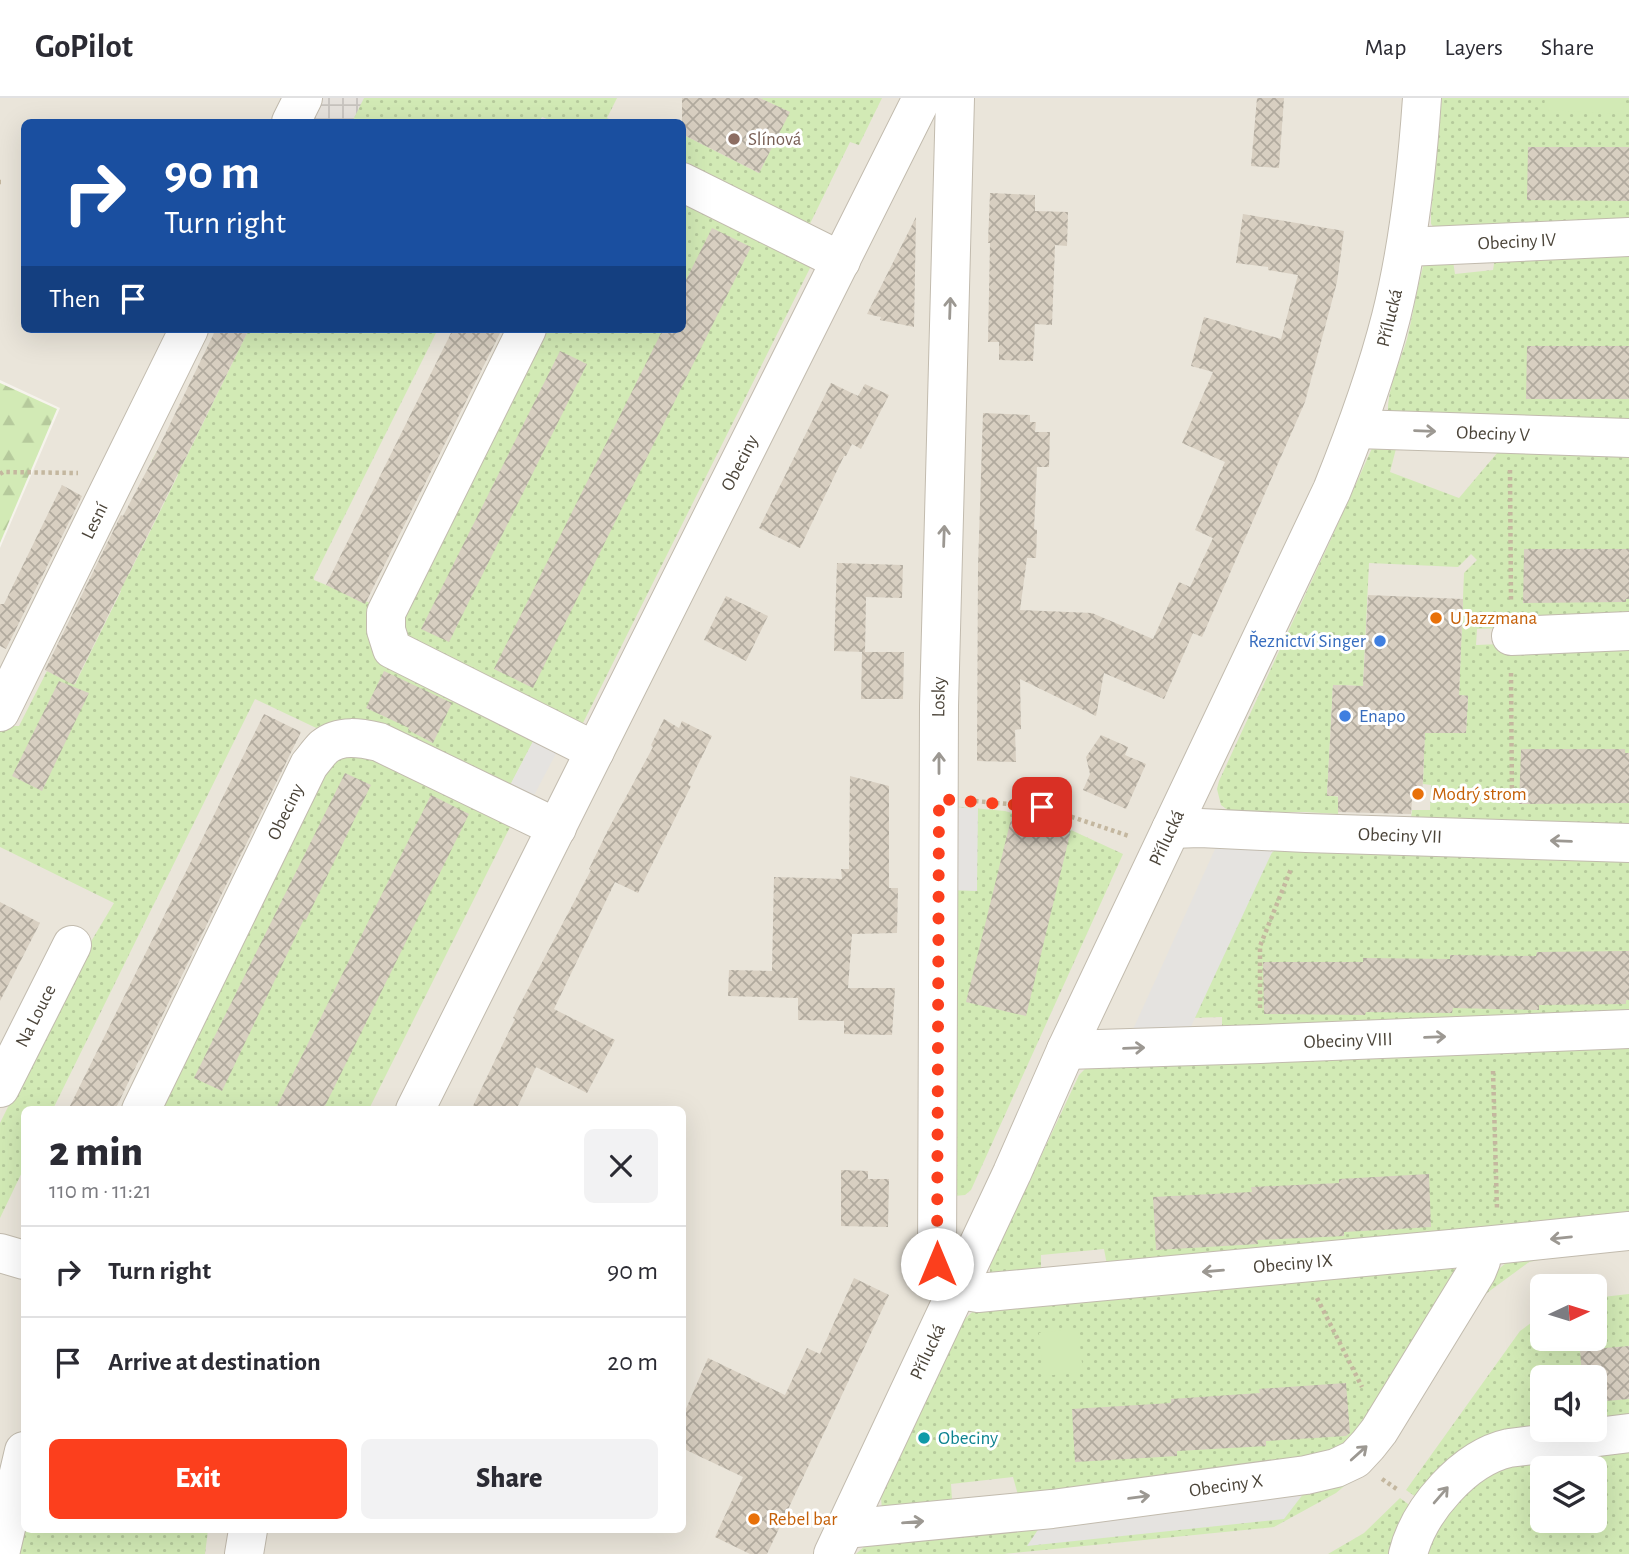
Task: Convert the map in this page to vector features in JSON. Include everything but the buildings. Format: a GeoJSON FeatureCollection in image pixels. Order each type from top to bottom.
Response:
{"type":"FeatureCollection","features":[{"type":"Feature","properties":{"kind":"street"},"geometry":{"type":"LineString","coordinates":[[292,119],[303,98]]}},
{"type":"Feature","properties":{"kind":"street","name":"Obeciny"},"geometry":{"type":"LineString","coordinates":[[417,1106],[922,98]]}},
{"type":"Feature","properties":{"kind":"street","name":"Losky"},"geometry":{"type":"LineString","coordinates":[[955,98],[939,706],[937,1264],[944,1277],[958,1289]]}},
{"type":"Feature","properties":{"kind":"street","name":"Přílucká"},"geometry":{"type":"LineString","coordinates":[[839,1541],[1012,1173],[1066,1050],[1332,490],[1357,429],[1392,315],[1406,247],[1423,98]]}},
{"type":"Feature","properties":{"kind":"street"},"geometry":{"type":"LineString","coordinates":[[686,184],[841,261]]}},
{"type":"Feature","properties":{"kind":"street","name":"Obeciny IV"},"geometry":{"type":"LineString","coordinates":[[1406,247],[1629,237]]}},
{"type":"Feature","properties":{"kind":"street","name":"Lesní"},"geometry":{"type":"LineString","coordinates":[[0,712],[187,333]]}},
{"type":"Feature","properties":{"kind":"street"},"geometry":{"type":"LineString","coordinates":[[525,333],[386,612],[386,630],[392,649],[595,751]]}},
{"type":"Feature","properties":{"kind":"street","name":"Obeciny V"},"geometry":{"type":"LineString","coordinates":[[1357,429],[1629,438]]}},
{"type":"Feature","properties":{"kind":"street"},"geometry":{"type":"LineString","coordinates":[[1511,636],[1629,631]]}},
{"type":"Feature","properties":{"kind":"street","name":"Obeciny"},"geometry":{"type":"LineString","coordinates":[[143,1106],[309,765],[325,746],[343,738],[359,737],[379,742],[557,828]]}},
{"type":"Feature","properties":{"kind":"street","name":"Obeciny VII"},"geometry":{"type":"LineString","coordinates":[[1171,829],[1629,844]]}},
{"type":"Feature","properties":{"kind":"street","name":"Na Louce"},"geometry":{"type":"LineString","coordinates":[[0,1088],[72,945]]}},
{"type":"Feature","properties":{"kind":"street","name":"Obeciny VIII"},"geometry":{"type":"LineString","coordinates":[[1066,1050],[1629,1029]]}},
{"type":"Feature","properties":{"kind":"street","name":"Obeciny IX"},"geometry":{"type":"LineString","coordinates":[[958,1289],[978,1293],[1629,1231]]}},
{"type":"Feature","properties":{"kind":"street"},"geometry":{"type":"LineString","coordinates":[[1367,1445],[1477,1271],[1483,1246]]}},
{"type":"Feature","properties":{"kind":"street"},"geometry":{"type":"LineString","coordinates":[[0,1253],[21,1259]]}},
{"type":"Feature","properties":{"kind":"street"},"geometry":{"type":"LineString","coordinates":[[1408,1554],[1411,1541],[1427,1512],[1458,1475],[1481,1458],[1494,1451],[1509,1448],[1629,1433]]}},
{"type":"Feature","properties":{"kind":"street","name":"Obeciny X"},"geometry":{"type":"LineString","coordinates":[[839,1541],[1292,1477],[1336,1468],[1367,1445]]}},
{"type":"Feature","properties":{"kind":"street"},"geometry":{"type":"LineString","coordinates":[[0,1554],[21,1464]]}},
{"type":"Feature","properties":{"kind":"street"},"geometry":{"type":"LineString","coordinates":[[244,1554],[248,1533]]}},
{"type":"Feature","properties":{"kind":"path"},"geometry":{"type":"LineString","coordinates":[[0,474],[77,473],[110,490]]}},
{"type":"Feature","properties":{"kind":"path"},"geometry":{"type":"LineString","coordinates":[[939,799],[1042,807],[1129,836]]}},
{"type":"Feature","properties":{"kind":"path"},"geometry":{"type":"LineString","coordinates":[[1260,1044],[1260,946],[1306,834]]}},
{"type":"Feature","properties":{"kind":"path"},"geometry":{"type":"LineString","coordinates":[[1483,1246],[1498,1230],[1492,1034]]}},
{"type":"Feature","properties":{"kind":"path"},"geometry":{"type":"LineString","coordinates":[[1299,1263],[1362,1387],[1367,1445],[1427,1512]]}},
{"type":"Feature","properties":{"kind":"shaded area"},"geometry":{"type":"Polygon","coordinates":[[[0,98],[1629,98],[1629,1554],[0,1554],[0,548],[60,408],[0,380],[0,98]]]}},
{"type":"Feature","properties":{"kind":"shaded area"},"geometry":{"type":"Polygon","coordinates":[[[291,98],[393,98],[383,119],[280,119],[291,98]]]}},
{"type":"Feature","properties":{"kind":"shaded area"},"geometry":{"type":"Polygon","coordinates":[[[538,732],[561,744],[529,805],[506,793],[538,732]]]}},
{"type":"Feature","properties":{"kind":"shaded area"},"geometry":{"type":"Polygon","coordinates":[[[949,807],[978,808],[977,891],[948,890],[949,807]]]}},
{"type":"Feature","properties":{"kind":"shaded area"},"geometry":{"type":"Polygon","coordinates":[[[1216,847],[1274,848],[1187,1035],[1130,1036],[1216,847]]]}},
{"type":"Feature","properties":{"kind":"shaded area"},"geometry":{"type":"Polygon","coordinates":[[[1320,1472],[1284,1519],[1027,1546],[1052,1509],[1320,1472]]]}},
{"type":"Feature","properties":{"kind":"green space"},"geometry":{"type":"Polygon","coordinates":[[[364,98],[617,98],[607,118],[609,119],[354,119],[364,98]]]}},
{"type":"Feature","properties":{"kind":"green space"},"geometry":{"type":"Polygon","coordinates":[[[760,98],[882,98],[859,145],[850,142],[805,234],[686,175],[686,136],[759,173],[789,112],[760,98]]]}},
{"type":"Feature","properties":{"kind":"green space"},"geometry":{"type":"Polygon","coordinates":[[[1442,98],[1629,98],[1629,227],[1437,231],[1431,224],[1431,214],[1442,98]]]}},
{"type":"Feature","properties":{"kind":"green space"},"geometry":{"type":"Polygon","coordinates":[[[1545,98],[1624,98],[1623,114],[1544,110],[1545,98]]]}},
{"type":"Feature","properties":{"kind":"green space"},"geometry":{"type":"Polygon","coordinates":[[[686,193],[814,260],[582,725],[414,650],[393,618],[535,333],[686,333],[686,193]]]}},
{"type":"Feature","properties":{"kind":"green space"},"geometry":{"type":"Polygon","coordinates":[[[1629,241],[1629,429],[1388,414],[1392,385],[1407,339],[1426,257],[1453,261],[1455,274],[1493,270],[1495,258],[1629,241]]]}},
{"type":"Feature","properties":{"kind":"green space"},"geometry":{"type":"Polygon","coordinates":[[[247,333],[436,333],[314,580],[380,607],[379,616],[538,732],[506,793],[329,734],[255,699],[54,1106],[21,1106],[21,1174],[0,1218],[0,1123],[86,950],[114,903],[0,847],[0,726],[19,726],[47,671],[75,684],[121,591],[95,577],[103,561],[129,574],[178,475],[151,462],[157,451],[183,464],[247,333]]]}},
{"type":"Feature","properties":{"kind":"green space"},"geometry":{"type":"Polygon","coordinates":[[[0,383],[57,409],[0,543],[0,383]]]}},
{"type":"Feature","properties":{"kind":"green space"},"geometry":{"type":"Polygon","coordinates":[[[1399,437],[1390,472],[1459,498],[1509,439],[1629,444],[1629,623],[1477,629],[1476,645],[1629,639],[1629,829],[1411,818],[1412,810],[1430,810],[1431,785],[1423,784],[1425,724],[1466,733],[1468,696],[1459,695],[1464,573],[1477,560],[1471,554],[1458,567],[1369,563],[1363,686],[1333,685],[1327,795],[1340,797],[1338,814],[1238,812],[1229,811],[1221,805],[1217,789],[1219,781],[1373,446],[1399,437]]]}},
{"type":"Feature","properties":{"kind":"green space"},"geometry":{"type":"Polygon","coordinates":[[[352,748],[514,819],[370,1106],[152,1106],[313,775],[352,748]]]}},
{"type":"Feature","properties":{"kind":"green space"},"geometry":{"type":"Polygon","coordinates":[[[952,806],[1005,811],[1071,830],[1123,854],[971,1190],[965,1195],[954,1196],[952,806]]]}},
{"type":"Feature","properties":{"kind":"green space"},"geometry":{"type":"Polygon","coordinates":[[[1283,847],[1629,849],[1629,1019],[1222,1029],[1222,1017],[1189,1018],[1267,857],[1283,847]]]}},
{"type":"Feature","properties":{"kind":"green space"},"geometry":{"type":"Polygon","coordinates":[[[1629,1039],[1629,1223],[1107,1265],[1104,1249],[1041,1255],[1041,1268],[993,1280],[990,1272],[990,1265],[1079,1075],[1087,1067],[1629,1039]]]}},
{"type":"Feature","properties":{"kind":"green space"},"geometry":{"type":"Polygon","coordinates":[[[1587,1250],[1529,1262],[1476,1301],[1476,1294],[1510,1260],[1587,1250]]]}},
{"type":"Feature","properties":{"kind":"green space"},"geometry":{"type":"Polygon","coordinates":[[[1454,1268],[1458,1273],[1341,1456],[1018,1495],[1013,1477],[951,1484],[952,1500],[882,1511],[881,1497],[964,1320],[978,1308],[1454,1268]]]}},
{"type":"Feature","properties":{"kind":"green space"},"geometry":{"type":"Polygon","coordinates":[[[1629,1294],[1629,1424],[1607,1427],[1607,1365],[1530,1365],[1530,1437],[1423,1502],[1406,1490],[1520,1331],[1530,1324],[1530,1351],[1607,1351],[1607,1297],[1629,1294]]]}},
{"type":"Feature","properties":{"kind":"green space"},"geometry":{"type":"Polygon","coordinates":[[[1078,1328],[1083,1372],[1043,1376],[1039,1333],[1078,1328]]]}},
{"type":"Feature","properties":{"kind":"green space"},"geometry":{"type":"Polygon","coordinates":[[[1629,1440],[1629,1554],[1416,1554],[1472,1473],[1530,1461],[1530,1533],[1607,1533],[1607,1456],[1553,1456],[1629,1440]]]}},
{"type":"Feature","properties":{"kind":"green space"},"geometry":{"type":"Polygon","coordinates":[[[1360,1473],[1336,1493],[1274,1527],[1004,1554],[856,1554],[868,1543],[1360,1473]]]}},
{"type":"Feature","properties":{"kind":"green space"},"geometry":{"type":"Polygon","coordinates":[[[1400,1498],[1416,1510],[1400,1554],[1328,1554],[1364,1533],[1400,1498]]]}},
{"type":"Feature","properties":{"kind":"green space"},"geometry":{"type":"Polygon","coordinates":[[[22,1533],[208,1533],[205,1554],[10,1554],[22,1533]]]}},
{"type":"Feature","properties":{"kind":"place","name":"Slínová"},"geometry":{"type":"Point","coordinates":[734,139]}},
{"type":"Feature","properties":{"kind":"place","name":"U Jazzmana"},"geometry":{"type":"Point","coordinates":[1436,618]}},
{"type":"Feature","properties":{"kind":"place","name":"Řeznictví Singer"},"geometry":{"type":"Point","coordinates":[1380,641]}},
{"type":"Feature","properties":{"kind":"place","name":"Enapo"},"geometry":{"type":"Point","coordinates":[1345,716]}},
{"type":"Feature","properties":{"kind":"place","name":"Modrý strom"},"geometry":{"type":"Point","coordinates":[1418,794]}},
{"type":"Feature","properties":{"kind":"place","name":"Obeciny"},"geometry":{"type":"Point","coordinates":[924,1438]}},
{"type":"Feature","properties":{"kind":"place","name":"Rebel bar"},"geometry":{"type":"Point","coordinates":[754,1519]}},
{"type":"Feature","properties":{"kind":"route"},"geometry":{"type":"LineString","coordinates":[[937,1264],[939,799],[1042,807]]}}]}
